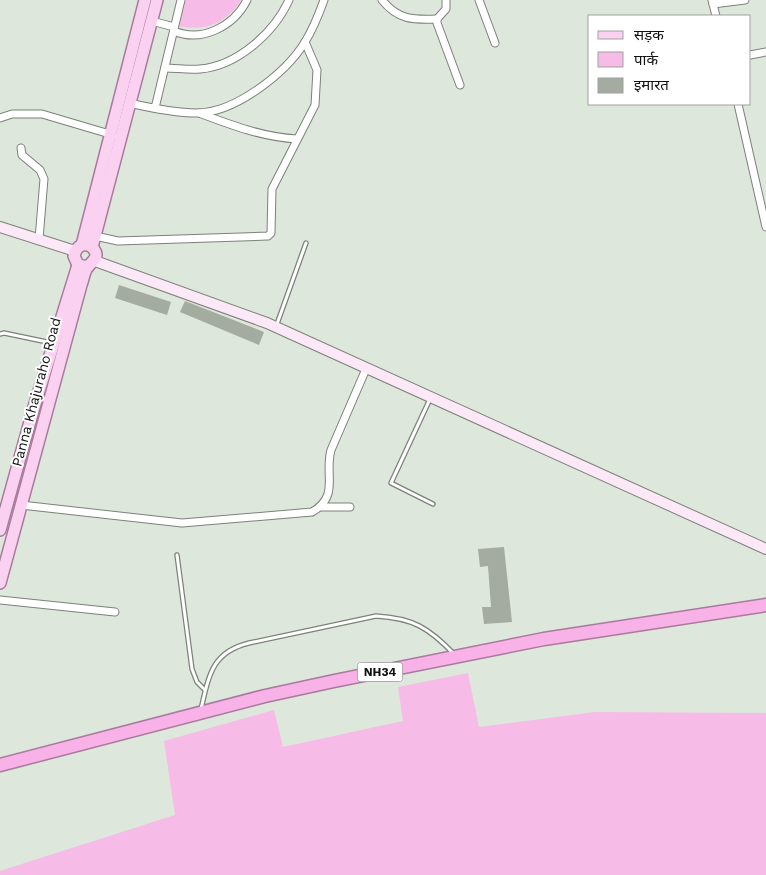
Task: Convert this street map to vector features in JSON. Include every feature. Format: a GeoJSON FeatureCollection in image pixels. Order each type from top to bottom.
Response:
{"type":"FeatureCollection","features":[{"type":"Feature","properties":{"kind":"highway","name":"NH34"},"geometry":{"type":"LineString","coordinates":[[0,765],[265,696],[456,656],[544,639],[766,605]]}},
{"type":"Feature","properties":{"kind":"main road","name":"Panna Khajuraho Road"},"geometry":{"type":"LineString","coordinates":[[87,264],[75,261],[86,245],[115,136],[145,0]]}},
{"type":"Feature","properties":{"kind":"main road","name":"Panna Khajuraho Road"},"geometry":{"type":"LineString","coordinates":[[115,136],[129,103],[157,0]]}},
{"type":"Feature","properties":{"kind":"main road"},"geometry":{"type":"LineString","coordinates":[[0,227],[39,239],[86,245]]}},
{"type":"Feature","properties":{"kind":"main road","name":"Panna Khajuraho Road"},"geometry":{"type":"LineString","coordinates":[[0,530],[3,504],[53,343],[87,264],[96,256],[86,245]]}},
{"type":"Feature","properties":{"kind":"main road","name":"Panna Khajuraho Road"},"geometry":{"type":"LineString","coordinates":[[0,583],[42,423],[87,264]]}},
{"type":"Feature","properties":{"kind":"main road"},"geometry":{"type":"LineString","coordinates":[[87,264],[276,327],[766,549]]}},
{"type":"Feature","properties":{"kind":"street"},"geometry":{"type":"LineString","coordinates":[[155,108],[181,0]]}},
{"type":"Feature","properties":{"kind":"street"},"geometry":{"type":"LineString","coordinates":[[152,21],[194,35],[218,30],[237,15],[247,0]]}},
{"type":"Feature","properties":{"kind":"street"},"geometry":{"type":"LineString","coordinates":[[165,68],[201,69],[222,63],[243,53],[262,37],[289,0]]}},
{"type":"Feature","properties":{"kind":"street"},"geometry":{"type":"LineString","coordinates":[[198,113],[225,107],[266,84],[283,68],[305,42],[324,0]]}},
{"type":"Feature","properties":{"kind":"street"},"geometry":{"type":"LineString","coordinates":[[382,0],[396,14],[405,19],[437,20]]}},
{"type":"Feature","properties":{"kind":"street"},"geometry":{"type":"LineString","coordinates":[[437,20],[446,9],[446,0]]}},
{"type":"Feature","properties":{"kind":"street"},"geometry":{"type":"LineString","coordinates":[[479,0],[495,43]]}},
{"type":"Feature","properties":{"kind":"street"},"geometry":{"type":"LineString","coordinates":[[716,15],[713,2],[745,0]]}},
{"type":"Feature","properties":{"kind":"street"},"geometry":{"type":"LineString","coordinates":[[437,20],[460,85]]}},
{"type":"Feature","properties":{"kind":"street"},"geometry":{"type":"LineString","coordinates":[[86,245],[118,241],[268,236],[271,233],[272,189],[297,139],[309,120],[317,93],[317,70],[305,42]]}},
{"type":"Feature","properties":{"kind":"street"},"geometry":{"type":"LineString","coordinates":[[751,55],[766,52]]}},
{"type":"Feature","properties":{"kind":"street"},"geometry":{"type":"LineString","coordinates":[[129,103],[198,113],[240,129],[277,138],[297,139]]}},
{"type":"Feature","properties":{"kind":"street"},"geometry":{"type":"LineString","coordinates":[[738,105],[758,184],[766,227]]}},
{"type":"Feature","properties":{"kind":"street"},"geometry":{"type":"LineString","coordinates":[[0,118],[12,114],[42,114],[115,136]]}},
{"type":"Feature","properties":{"kind":"street"},"geometry":{"type":"LineString","coordinates":[[21,148],[22,155],[40,170],[44,179],[39,239]]}},
{"type":"Feature","properties":{"kind":"street"},"geometry":{"type":"LineString","coordinates":[[758,184],[766,183]]}},
{"type":"Feature","properties":{"kind":"street"},"geometry":{"type":"LineString","coordinates":[[22,505],[182,523],[312,512],[320,507],[328,497],[328,462],[331,450],[366,369]]}},
{"type":"Feature","properties":{"kind":"street"},"geometry":{"type":"LineString","coordinates":[[320,507],[350,507]]}},
{"type":"Feature","properties":{"kind":"street"},"geometry":{"type":"LineString","coordinates":[[0,600],[115,612]]}},
{"type":"Feature","properties":{"kind":"lane"},"geometry":{"type":"LineString","coordinates":[[276,327],[306,243]]}},
{"type":"Feature","properties":{"kind":"lane"},"geometry":{"type":"LineString","coordinates":[[0,334],[4,333],[53,343]]}},
{"type":"Feature","properties":{"kind":"lane"},"geometry":{"type":"LineString","coordinates":[[430,398],[391,483],[433,504]]}},
{"type":"Feature","properties":{"kind":"lane"},"geometry":{"type":"LineString","coordinates":[[178,556],[192,669],[197,682],[205,691]]}},
{"type":"Feature","properties":{"kind":"lane"},"geometry":{"type":"LineString","coordinates":[[200,714],[205,691],[214,665],[232,647],[376,616],[394,617],[422,625],[456,656]]}},
{"type":"Feature","properties":{"kind":"green space"},"geometry":{"type":"Polygon","coordinates":[[[186,0],[241,0],[229,15],[222,20],[198,28],[189,28],[179,26],[186,0]]]}},
{"type":"Feature","properties":{"kind":"green space"},"geometry":{"type":"Polygon","coordinates":[[[468,673],[479,727],[595,712],[766,713],[766,875],[0,875],[0,871],[175,815],[164,741],[274,710],[283,747],[403,721],[398,687],[468,673]]]}},
{"type":"Feature","properties":{"kind":"building"},"geometry":{"type":"Polygon","coordinates":[[[119,285],[171,302],[167,315],[115,298],[119,285]]]}},
{"type":"Feature","properties":{"kind":"building"},"geometry":{"type":"Polygon","coordinates":[[[185,301],[264,332],[259,345],[180,312],[185,301]]]}},
{"type":"Feature","properties":{"kind":"building"},"geometry":{"type":"Polygon","coordinates":[[[504,547],[512,622],[484,624],[482,607],[491,607],[488,566],[480,567],[478,549],[504,547]]]}}]}
